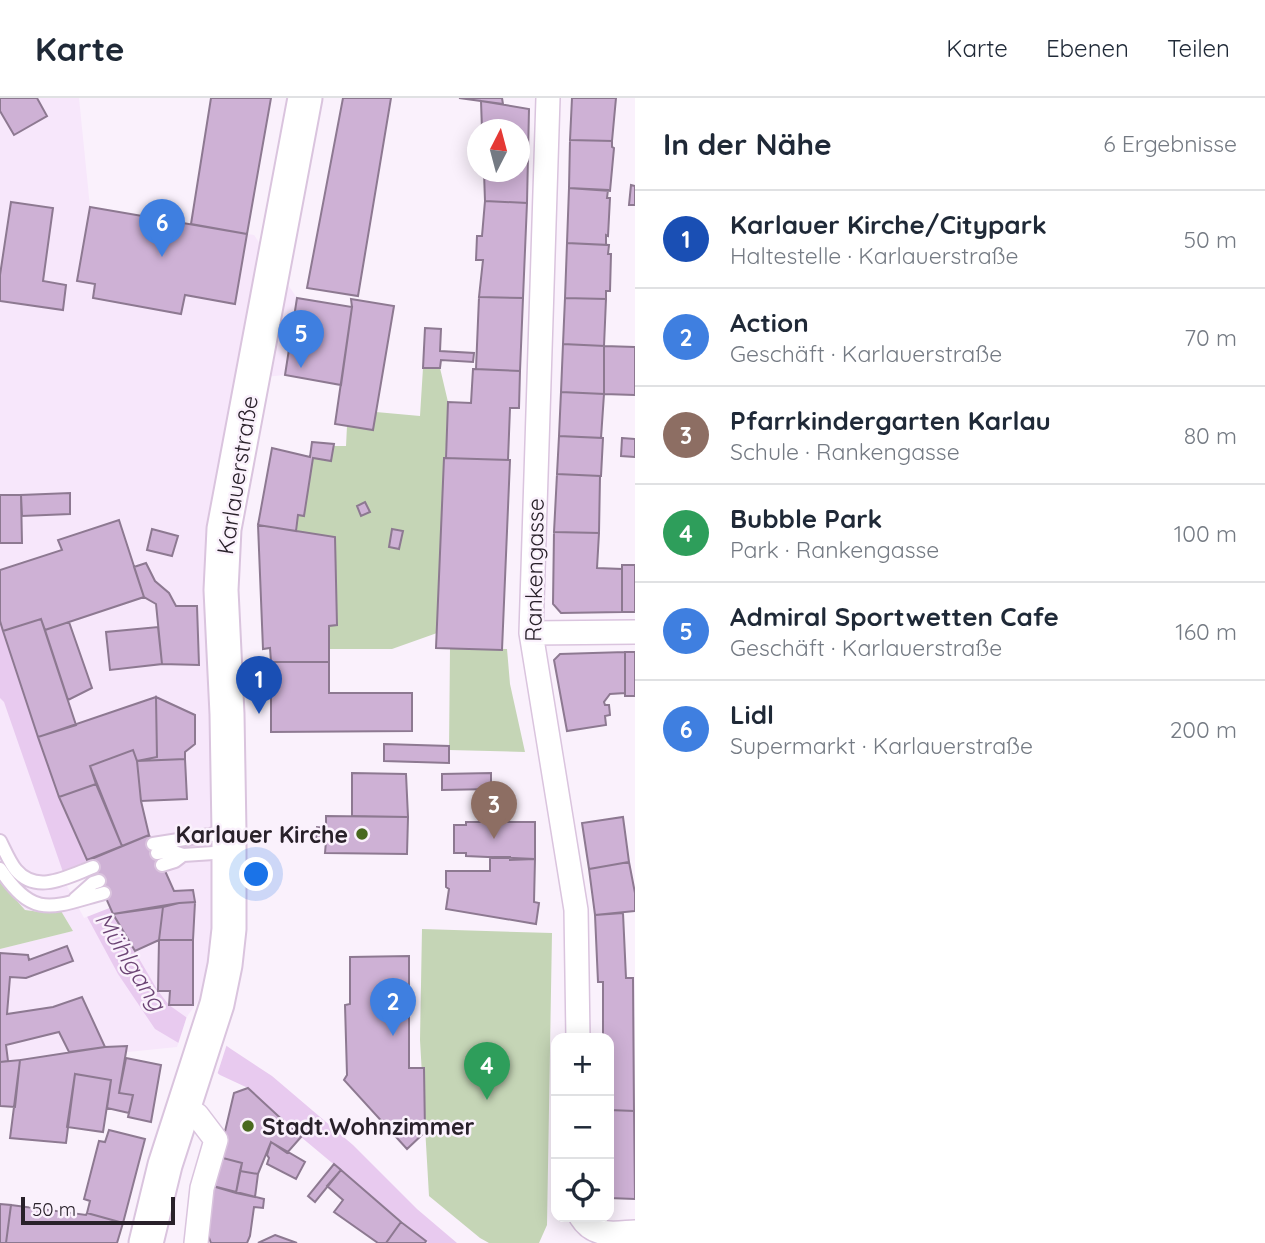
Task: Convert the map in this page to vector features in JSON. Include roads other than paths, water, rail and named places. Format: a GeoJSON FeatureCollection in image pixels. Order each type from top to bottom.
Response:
{"type":"FeatureCollection","features":[{"type":"Feature","properties":{"kind":"main road","name":"Karlauerstraße"},"geometry":{"type":"LineString","coordinates":[[146,1243],[165,1165],[217,1004],[225,965],[229,929],[229,842],[221,590],[224,529],[305,98]]}},
{"type":"Feature","properties":{"kind":"street","name":"Rankengasse"},"geometry":{"type":"LineString","coordinates":[[548,98],[531,633],[576,910],[578,1033]]}},
{"type":"Feature","properties":{"kind":"street"},"geometry":{"type":"LineString","coordinates":[[531,633],[635,632]]}},
{"type":"Feature","properties":{"kind":"street"},"geometry":{"type":"LineString","coordinates":[[184,1109],[197,1115],[216,1140],[202,1188],[196,1243]]}},
{"type":"Feature","properties":{"kind":"street"},"geometry":{"type":"LineString","coordinates":[[585,1222],[592,1230],[600,1233],[635,1233]]}},
{"type":"Feature","properties":{"kind":"lane"},"geometry":{"type":"LineString","coordinates":[[0,841],[16,870],[28,880],[43,883],[93,867]]}},
{"type":"Feature","properties":{"kind":"lane"},"geometry":{"type":"LineString","coordinates":[[229,842],[183,855],[175,861],[157,854],[229,842]]}},
{"type":"Feature","properties":{"kind":"lane"},"geometry":{"type":"LineString","coordinates":[[0,869],[18,895],[32,903],[50,906],[72,902],[93,883],[102,887]]}},
{"type":"Feature","properties":{"kind":"water","name":"Mühlgang"},"geometry":{"type":"Polygon","coordinates":[[[0,621],[59,797],[113,914],[158,991],[169,1005],[272,1076],[353,1145],[417,1209],[457,1243],[428,1243],[301,1137],[248,1088],[220,1075],[182,1045],[155,1029],[118,974],[63,872],[4,702],[0,698],[0,621]]]}},
{"type":"Feature","properties":{"kind":"place","name":"Lidl"},"geometry":{"type":"Point","coordinates":[162,257]}},
{"type":"Feature","properties":{"kind":"place","name":"Admiral Sportwetten Cafe"},"geometry":{"type":"Point","coordinates":[301,368]}},
{"type":"Feature","properties":{"kind":"place","name":"Karlauer Kirche/Citypark"},"geometry":{"type":"Point","coordinates":[259,714]}},
{"type":"Feature","properties":{"kind":"place","name":"Karlauer Kirche"},"geometry":{"type":"Point","coordinates":[362,834]}},
{"type":"Feature","properties":{"kind":"place","name":"Pfarrkindergarten Karlau"},"geometry":{"type":"Point","coordinates":[494,839]}},
{"type":"Feature","properties":{"kind":"place","name":"Action"},"geometry":{"type":"Point","coordinates":[393,1036]}},
{"type":"Feature","properties":{"kind":"place","name":"Bubble Park"},"geometry":{"type":"Point","coordinates":[487,1100]}},
{"type":"Feature","properties":{"kind":"place","name":"Stadt.Wohnzimmer"},"geometry":{"type":"Point","coordinates":[248,1126]}}]}
